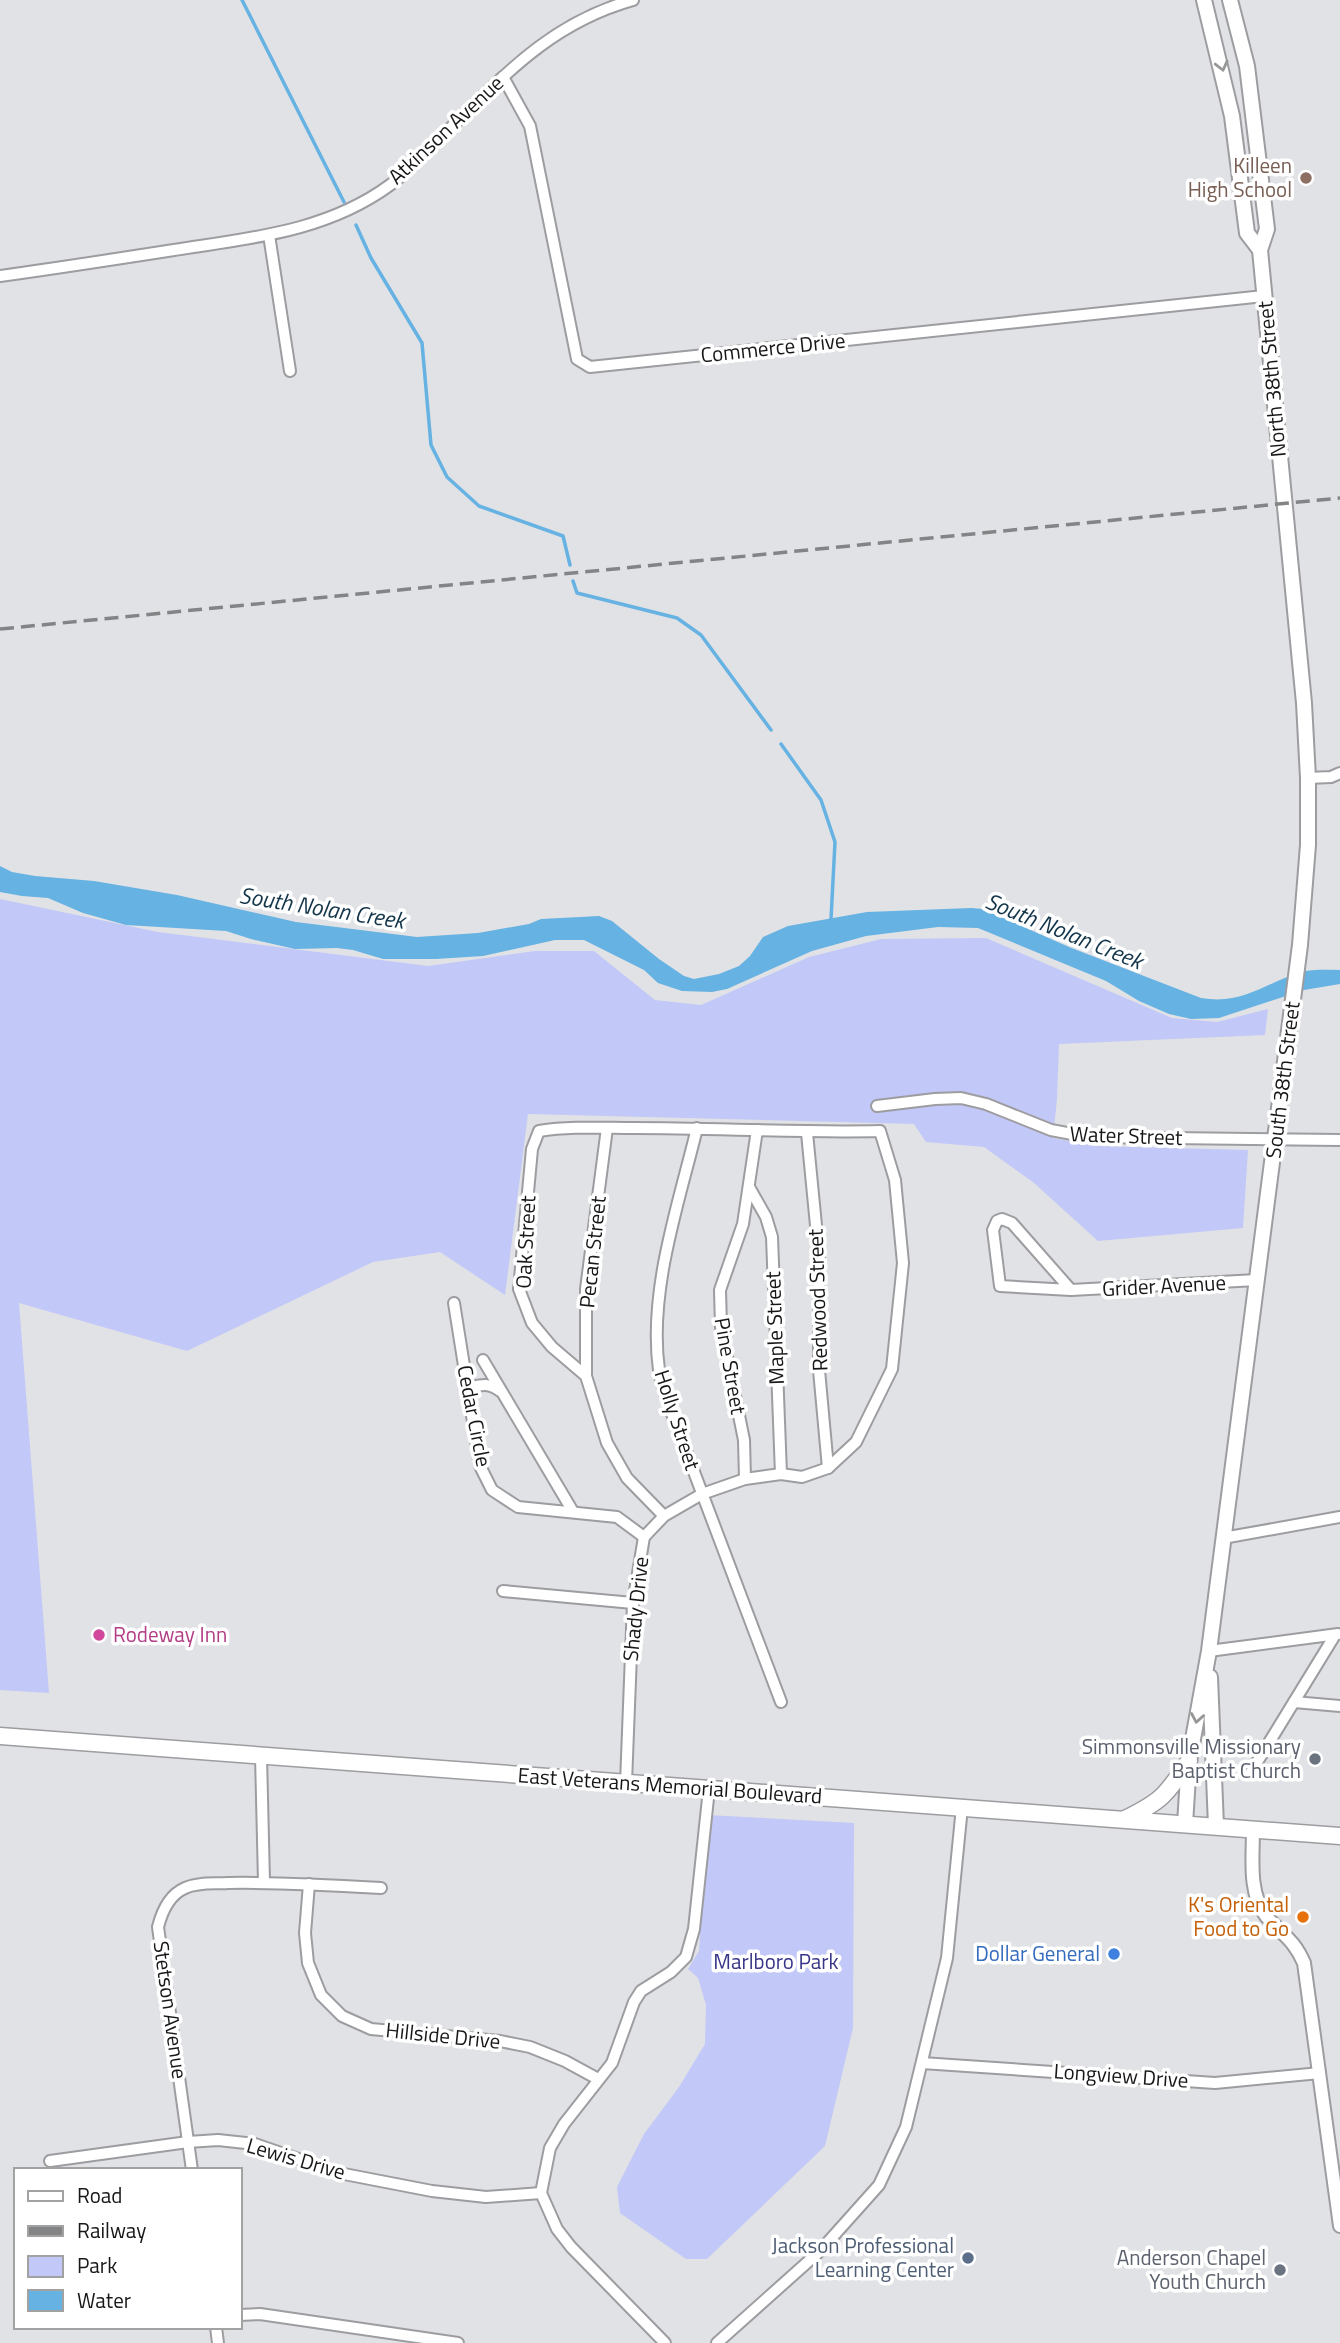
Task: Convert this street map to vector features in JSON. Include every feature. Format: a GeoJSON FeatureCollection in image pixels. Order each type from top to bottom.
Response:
{"type":"FeatureCollection","features":[{"type":"Feature","properties":{"kind":"main road","name":"North 38th Street"},"geometry":{"type":"LineString","coordinates":[[1204,0],[1227,90],[1247,233],[1260,250]]}},
{"type":"Feature","properties":{"kind":"main road","name":"North 38th Street"},"geometry":{"type":"LineString","coordinates":[[1230,0],[1247,66],[1267,229],[1260,250],[1284,507]]}},
{"type":"Feature","properties":{"kind":"main road"},"geometry":{"type":"LineString","coordinates":[[1227,90],[1250,87]]}},
{"type":"Feature","properties":{"kind":"main road","name":"South 38th Street"},"geometry":{"type":"LineString","coordinates":[[1185,1824],[1189,1761],[1209,1651],[1300,945],[1308,845],[1308,778],[1284,507]]}},
{"type":"Feature","properties":{"kind":"main road","name":"South 38th Street"},"geometry":{"type":"LineString","coordinates":[[1209,1651],[1216,1826]]}},
{"type":"Feature","properties":{"kind":"main road","name":"East Veterans Memorial Boulevard"},"geometry":{"type":"LineString","coordinates":[[0,1736],[1340,1836]]}},
{"type":"Feature","properties":{"kind":"main road"},"geometry":{"type":"LineString","coordinates":[[1124,1819],[1151,1806],[1167,1794],[1189,1761]]}},
{"type":"Feature","properties":{"kind":"street","name":"Atkinson Avenue"},"geometry":{"type":"LineString","coordinates":[[0,276],[270,235],[325,221],[390,185],[503,76],[551,36],[591,13],[633,0]]}},
{"type":"Feature","properties":{"kind":"street","name":"Commerce Drive"},"geometry":{"type":"LineString","coordinates":[[503,76],[530,126],[577,359],[590,367],[1264,296]]}},
{"type":"Feature","properties":{"kind":"street"},"geometry":{"type":"LineString","coordinates":[[270,235],[290,371]]}},
{"type":"Feature","properties":{"kind":"street"},"geometry":{"type":"LineString","coordinates":[[1308,778],[1331,777],[1340,773]]}},
{"type":"Feature","properties":{"kind":"street","name":"Water Street"},"geometry":{"type":"LineString","coordinates":[[877,1105],[961,1098],[997,1108],[1051,1130],[1075,1135],[1340,1140]]}},
{"type":"Feature","properties":{"kind":"street","name":"Oak Street"},"geometry":{"type":"LineString","coordinates":[[586,1376],[552,1347],[532,1323],[519,1289],[532,1149],[538,1131],[570,1126],[607,1128]]}},
{"type":"Feature","properties":{"kind":"street"},"geometry":{"type":"LineString","coordinates":[[607,1128],[697,1128],[807,1133]]}},
{"type":"Feature","properties":{"kind":"street","name":"Pecan Street"},"geometry":{"type":"LineString","coordinates":[[586,1376],[586,1289],[607,1128]]}},
{"type":"Feature","properties":{"kind":"street","name":"Holly Street"},"geometry":{"type":"LineString","coordinates":[[697,1128],[670,1238],[656,1314],[659,1371],[671,1410],[780,1702]]}},
{"type":"Feature","properties":{"kind":"street","name":"Pine Street"},"geometry":{"type":"LineString","coordinates":[[745,1479],[744,1440],[721,1327],[720,1290],[743,1224],[757,1130]]}},
{"type":"Feature","properties":{"kind":"street","name":"Shady Drive"},"geometry":{"type":"LineString","coordinates":[[626,1783],[633,1603],[644,1537],[664,1516],[702,1494],[745,1479],[780,1474],[802,1477],[828,1468],[856,1442],[892,1369],[903,1263],[895,1180],[880,1131],[807,1133]]}},
{"type":"Feature","properties":{"kind":"street","name":"Redwood Street"},"geometry":{"type":"LineString","coordinates":[[807,1133],[819,1256],[819,1370],[828,1468]]}},
{"type":"Feature","properties":{"kind":"street","name":"Maple Street"},"geometry":{"type":"LineString","coordinates":[[750,1187],[766,1217],[772,1237],[780,1474]]}},
{"type":"Feature","properties":{"kind":"street","name":"Grider Avenue"},"geometry":{"type":"LineString","coordinates":[[1071,1290],[1012,1223],[1007,1220],[997,1221],[993,1230],[1000,1286],[1071,1290],[1257,1280]]}},
{"type":"Feature","properties":{"kind":"street","name":"Cedar Circle"},"geometry":{"type":"LineString","coordinates":[[454,1303],[480,1466],[492,1490],[518,1507],[572,1510],[617,1517],[644,1537]]}},
{"type":"Feature","properties":{"kind":"street"},"geometry":{"type":"LineString","coordinates":[[483,1360],[572,1510]]}},
{"type":"Feature","properties":{"kind":"street"},"geometry":{"type":"LineString","coordinates":[[586,1376],[607,1443],[627,1478],[664,1516]]}},
{"type":"Feature","properties":{"kind":"street"},"geometry":{"type":"LineString","coordinates":[[467,1388],[492,1385],[502,1393]]}},
{"type":"Feature","properties":{"kind":"street"},"geometry":{"type":"LineString","coordinates":[[1223,1538],[1340,1517]]}},
{"type":"Feature","properties":{"kind":"street"},"geometry":{"type":"LineString","coordinates":[[503,1591],[633,1603]]}},
{"type":"Feature","properties":{"kind":"street"},"geometry":{"type":"LineString","coordinates":[[1209,1651],[1338,1634]]}},
{"type":"Feature","properties":{"kind":"street"},"geometry":{"type":"LineString","coordinates":[[1251,1772],[1338,1634]]}},
{"type":"Feature","properties":{"kind":"street"},"geometry":{"type":"LineString","coordinates":[[1294,1702],[1340,1706]]}},
{"type":"Feature","properties":{"kind":"street"},"geometry":{"type":"LineString","coordinates":[[261,1756],[264,1882]]}},
{"type":"Feature","properties":{"kind":"street"},"geometry":{"type":"LineString","coordinates":[[665,2343],[571,2247],[557,2229],[541,2193],[550,2148],[564,2124],[612,2063],[634,2002],[641,1991],[671,1972],[687,1957],[694,1928],[709,1789]]}},
{"type":"Feature","properties":{"kind":"street"},"geometry":{"type":"LineString","coordinates":[[717,2343],[820,2251],[879,2185],[906,2127],[947,1958],[962,1807]]}},
{"type":"Feature","properties":{"kind":"street"},"geometry":{"type":"LineString","coordinates":[[1253,1829],[1257,1900],[1266,1915],[1296,1945],[1304,1963],[1340,2226]]}},
{"type":"Feature","properties":{"kind":"street","name":"Stetson Avenue"},"geometry":{"type":"LineString","coordinates":[[192,2168],[159,1927],[162,1911],[184,1888],[198,1884],[264,1882],[381,1888]]}},
{"type":"Feature","properties":{"kind":"street","name":"Hillside Drive"},"geometry":{"type":"LineString","coordinates":[[309,1884],[305,1933],[308,1963],[321,1995],[342,2016],[371,2029],[500,2041],[530,2047],[565,2061],[598,2080]]}},
{"type":"Feature","properties":{"kind":"street","name":"Longview Drive"},"geometry":{"type":"LineString","coordinates":[[922,2063],[1215,2083],[1320,2073]]}},
{"type":"Feature","properties":{"kind":"street","name":"Lewis Drive"},"geometry":{"type":"LineString","coordinates":[[50,2161],[218,2140],[255,2144],[339,2173],[432,2191],[485,2197],[541,2193]]}},
{"type":"Feature","properties":{"kind":"street"},"geometry":{"type":"LineString","coordinates":[[242,2315],[260,2314],[458,2343]]}},
{"type":"Feature","properties":{"kind":"green space"},"geometry":{"type":"Polygon","coordinates":[[[0,899],[158,932],[428,966],[535,951],[594,951],[655,1000],[701,1005],[809,957],[881,939],[986,938],[1172,1018],[1217,1022],[1268,1009],[1265,1035],[1059,1044],[1053,1138],[1095,1146],[1248,1150],[1243,1228],[1098,1241],[1034,1183],[984,1147],[926,1142],[914,1124],[528,1114],[505,1295],[440,1252],[373,1262],[187,1351],[19,1303],[49,1693],[0,1690],[0,899]]]}},
{"type":"Feature","properties":{"kind":"green space","name":"Marlboro Park"},"geometry":{"type":"Polygon","coordinates":[[[707,1815],[854,1823],[853,2028],[825,2146],[707,2259],[686,2259],[620,2213],[617,2187],[644,2134],[679,2087],[705,2044],[706,2005],[698,1978],[688,1969],[699,1951],[707,1815]]]}},
{"type":"Feature","properties":{"kind":"water"},"geometry":{"type":"Polygon","coordinates":[[[0,866],[12,872],[35,876],[94,881],[177,895],[296,922],[417,937],[478,933],[529,924],[541,919],[599,916],[612,921],[684,976],[694,979],[719,974],[739,966],[763,937],[788,926],[867,912],[971,908],[983,909],[1069,947],[1201,998],[1229,999],[1241,996],[1311,970],[1340,970],[1340,984],[1304,990],[1219,1018],[1191,1019],[1169,1014],[1139,1001],[1106,981],[978,928],[938,927],[866,936],[812,951],[727,989],[712,992],[682,991],[658,983],[644,970],[584,940],[555,940],[483,956],[383,959],[337,948],[295,949],[226,931],[126,925],[83,913],[48,898],[0,892],[0,866]]]}},
{"type":"Feature","properties":{"kind":"waterway"},"geometry":{"type":"LineString","coordinates":[[242,0],[344,202]]}},
{"type":"Feature","properties":{"kind":"waterway"},"geometry":{"type":"LineString","coordinates":[[356,225],[371,258],[422,343],[431,445],[447,477],[479,506],[563,536],[570,565]]}},
{"type":"Feature","properties":{"kind":"waterway"},"geometry":{"type":"LineString","coordinates":[[573,581],[577,593],[677,618],[701,635],[771,730]]}},
{"type":"Feature","properties":{"kind":"waterway"},"geometry":{"type":"LineString","coordinates":[[781,744],[821,800],[835,842],[831,919]]}},
{"type":"Feature","properties":{"kind":"railway"},"geometry":{"type":"LineString","coordinates":[[0,629],[1340,498]]}},
{"type":"Feature","properties":{"kind":"place","name":"Killeen High School"},"geometry":{"type":"Point","coordinates":[1306,178]}},
{"type":"Feature","properties":{"kind":"place","name":"Rodeway Inn"},"geometry":{"type":"Point","coordinates":[99,1635]}},
{"type":"Feature","properties":{"kind":"place","name":"Simmonsville Missionary Baptist Church"},"geometry":{"type":"Point","coordinates":[1315,1759]}},
{"type":"Feature","properties":{"kind":"place","name":"K's Oriental Food to Go"},"geometry":{"type":"Point","coordinates":[1303,1917]}},
{"type":"Feature","properties":{"kind":"place","name":"Dollar General"},"geometry":{"type":"Point","coordinates":[1114,1954]}},
{"type":"Feature","properties":{"kind":"place","name":"Jackson Professional Learning Center"},"geometry":{"type":"Point","coordinates":[968,2258]}},
{"type":"Feature","properties":{"kind":"place","name":"Anderson Chapel Youth Church"},"geometry":{"type":"Point","coordinates":[1280,2270]}},
{"type":"Feature","properties":{"kind":"water label","name":"South Nolan Creek"},"geometry":{"type":"Point","coordinates":[322,908]}},
{"type":"Feature","properties":{"kind":"water label","name":"South Nolan Creek"},"geometry":{"type":"Point","coordinates":[1064,931]}}]}
